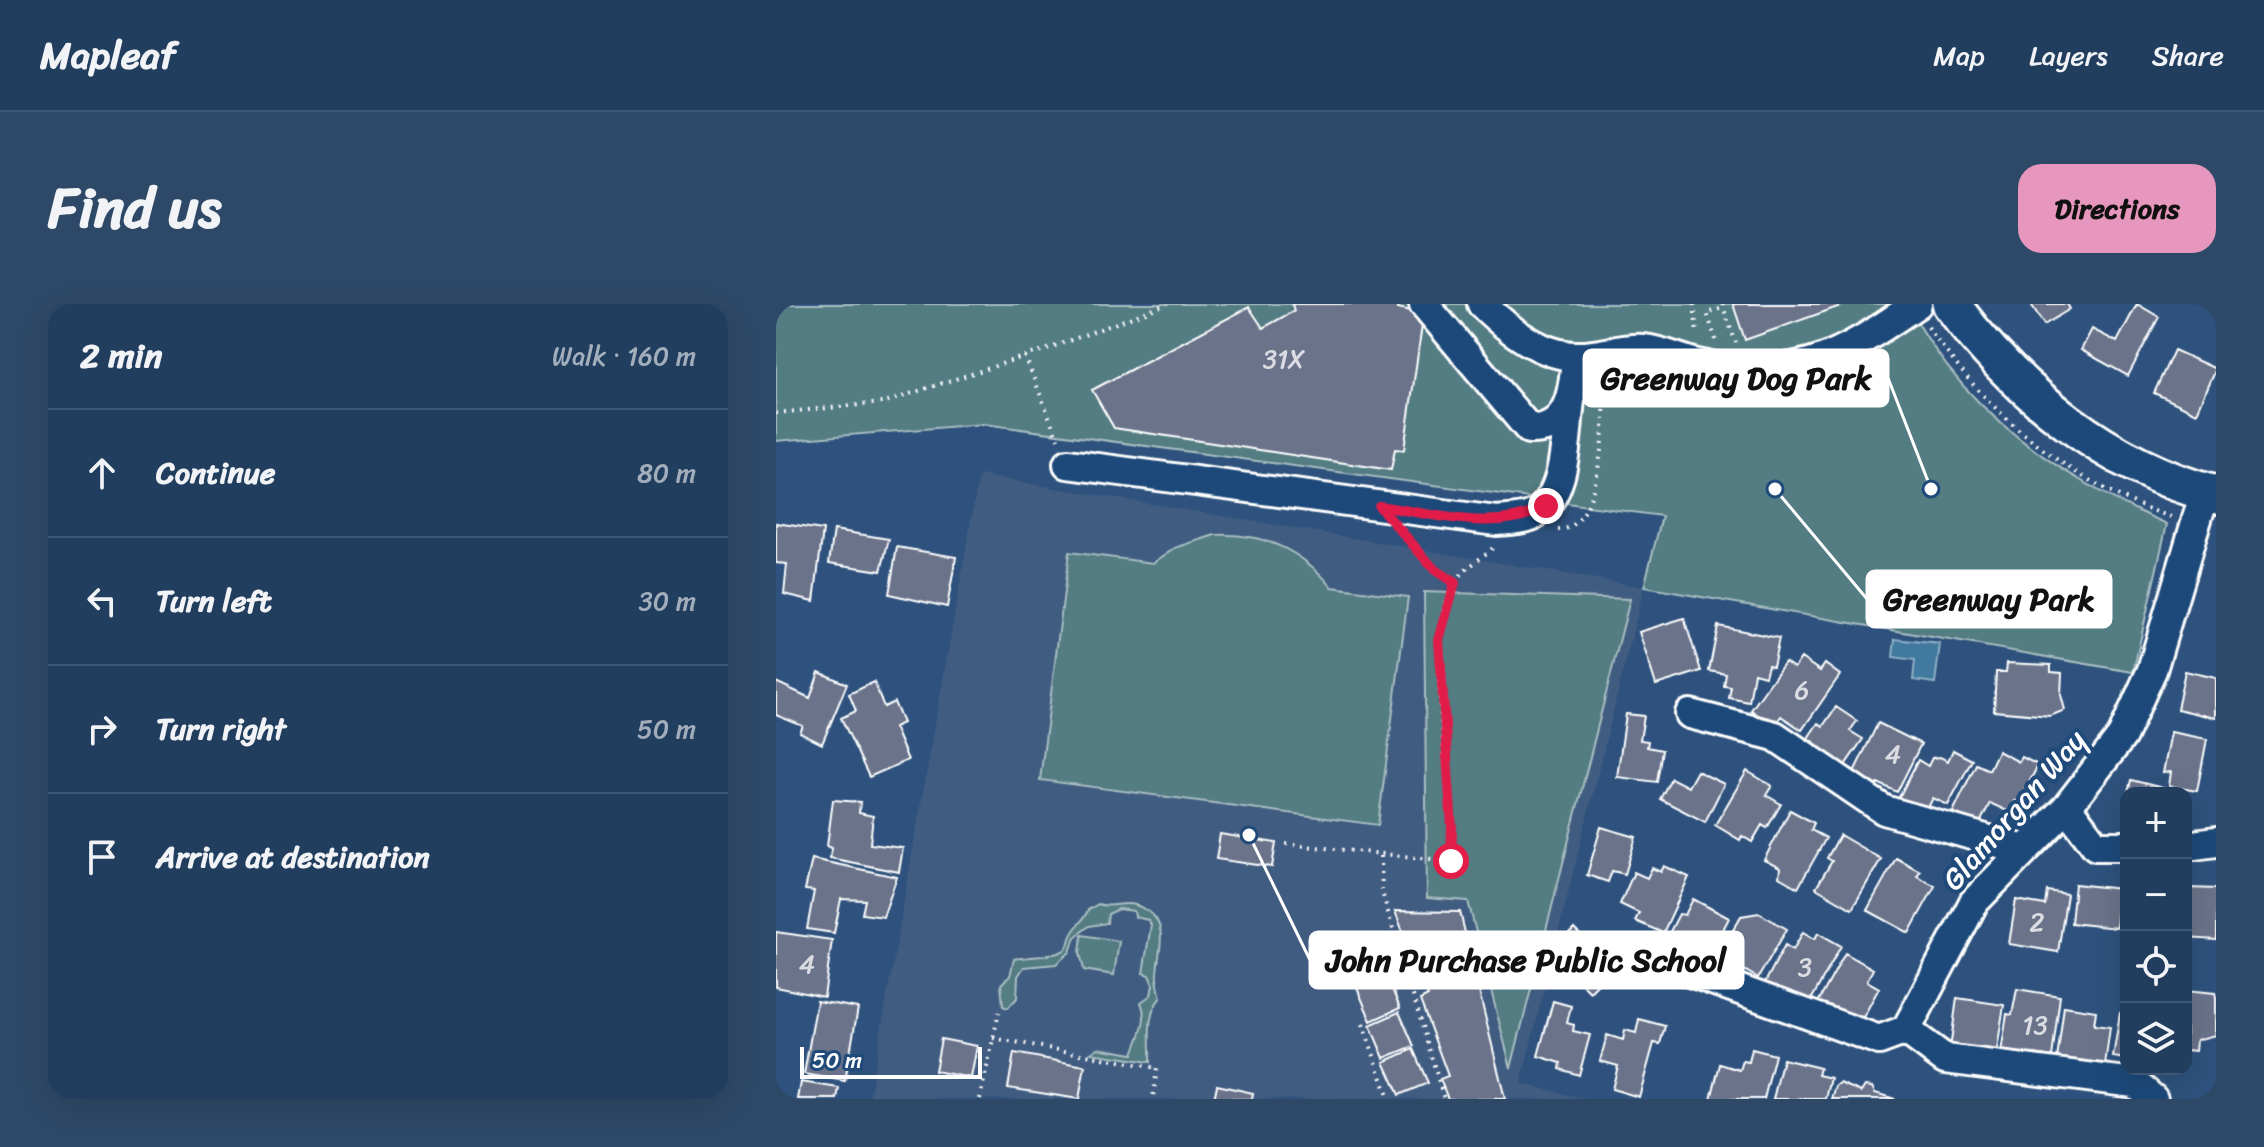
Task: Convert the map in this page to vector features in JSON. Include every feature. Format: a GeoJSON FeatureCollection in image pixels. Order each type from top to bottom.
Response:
{"type":"FeatureCollection","features":[{"type":"Feature","properties":{"kind":"main road"},"geometry":{"type":"LineString","coordinates":[[1951,304],[2002,365],[2053,413],[2113,454],[2173,482],[2210,493]]}},
{"type":"Feature","properties":{"kind":"street"},"geometry":{"type":"LineString","coordinates":[[1424,304],[1529,429],[1542,430],[1558,423],[1570,401]]}},
{"type":"Feature","properties":{"kind":"street"},"geometry":{"type":"LineString","coordinates":[[1482,304],[1507,328],[1543,347],[1576,356],[1609,350],[1644,349],[1697,364],[1743,371],[1791,370],[1834,357],[1917,304]]}},
{"type":"Feature","properties":{"kind":"street"},"geometry":{"type":"LineString","coordinates":[[1068,464],[1496,521],[1530,516],[1546,506],[1558,482],[1576,356]]}},
{"type":"Feature","properties":{"kind":"street","name":"Glamorgan Way"},"geometry":{"type":"LineString","coordinates":[[1906,1030],[1974,902],[2067,807],[2122,736],[2152,670],[2210,493]]}},
{"type":"Feature","properties":{"kind":"street"},"geometry":{"type":"LineString","coordinates":[[1690,714],[1775,736],[1884,810],[2024,850]]}},
{"type":"Feature","properties":{"kind":"street"},"geometry":{"type":"LineString","coordinates":[[2067,807],[2096,846],[2120,846]]}},
{"type":"Feature","properties":{"kind":"street"},"geometry":{"type":"LineString","coordinates":[[2192,845],[2216,842]]}},
{"type":"Feature","properties":{"kind":"street"},"geometry":{"type":"LineString","coordinates":[[1662,962],[1879,1040],[1906,1030],[1945,1059],[2134,1083],[2153,1099]]}},
{"type":"Feature","properties":{"kind":"path"},"geometry":{"type":"LineString","coordinates":[[776,413],[882,403],[1025,356],[1167,304]]}},
{"type":"Feature","properties":{"kind":"path"},"geometry":{"type":"LineString","coordinates":[[1694,304],[1695,333],[1716,341],[1707,313],[1723,306],[1740,356]]}},
{"type":"Feature","properties":{"kind":"path"},"geometry":{"type":"LineString","coordinates":[[1553,530],[1567,530],[1587,513],[1603,439],[1609,350]]}},
{"type":"Feature","properties":{"kind":"path"},"geometry":{"type":"LineString","coordinates":[[1025,356],[1068,464]]}},
{"type":"Feature","properties":{"kind":"path"},"geometry":{"type":"LineString","coordinates":[[1379,506],[1435,570],[1455,583]]}},
{"type":"Feature","properties":{"kind":"path"},"geometry":{"type":"LineString","coordinates":[[1286,844],[1451,861],[1452,827],[1439,640],[1455,583],[1500,542]]}},
{"type":"Feature","properties":{"kind":"path"},"geometry":{"type":"LineString","coordinates":[[1381,856],[1382,892],[1444,1099]]}},
{"type":"Feature","properties":{"kind":"path"},"geometry":{"type":"LineString","coordinates":[[980,1099],[999,1012]]}},
{"type":"Feature","properties":{"kind":"path"},"geometry":{"type":"LineString","coordinates":[[1363,1024],[1389,1099]]}},
{"type":"Feature","properties":{"kind":"path"},"geometry":{"type":"LineString","coordinates":[[993,1038],[1157,1068],[1153,1099]]}},
{"type":"Feature","properties":{"kind":"shaded area"},"geometry":{"type":"Polygon","coordinates":[[[979,475],[1644,587],[1521,1083],[1585,1099],[869,1099],[979,475]]]}},
{"type":"Feature","properties":{"kind":"shaded area"},"geometry":{"type":"Polygon","coordinates":[[[1895,639],[1940,644],[1935,683],[1913,680],[1915,660],[1893,657],[1895,639]]]}},
{"type":"Feature","properties":{"kind":"green space"},"geometry":{"type":"Polygon","coordinates":[[[776,304],[1908,304],[1930,342],[1956,377],[2018,437],[2090,486],[2167,524],[2133,672],[1644,587],[1662,516],[984,424],[776,441],[776,304]]]}},
{"type":"Feature","properties":{"kind":"green space"},"geometry":{"type":"Polygon","coordinates":[[[1215,535],[1250,537],[1280,546],[1308,563],[1332,587],[1408,597],[1378,825],[1040,780],[1069,552],[1153,563],[1175,548],[1215,535]]]}},
{"type":"Feature","properties":{"kind":"green space"},"geometry":{"type":"Polygon","coordinates":[[[1424,592],[1630,599],[1511,1068],[1468,901],[1427,898],[1424,592]]]}},
{"type":"Feature","properties":{"kind":"green space"},"geometry":{"type":"Polygon","coordinates":[[[1098,904],[1135,905],[1147,910],[1159,924],[1161,942],[1157,976],[1161,997],[1151,1020],[1150,1062],[1091,1053],[1098,1048],[1133,1054],[1142,1028],[1144,1016],[1141,1002],[1151,995],[1153,985],[1149,975],[1143,973],[1151,925],[1148,920],[1135,917],[1134,911],[1119,909],[1108,914],[1107,923],[1089,926],[1075,937],[1070,952],[1056,964],[1024,967],[1018,976],[1017,998],[1008,1008],[1003,1006],[1001,984],[1010,976],[1014,959],[1063,951],[1088,910],[1098,904]]]}},
{"type":"Feature","properties":{"kind":"green space"},"geometry":{"type":"Polygon","coordinates":[[[1082,935],[1119,941],[1114,975],[1084,970],[1080,953],[1082,935]]]}},
{"type":"Feature","properties":{"kind":"building"},"geometry":{"type":"Polygon","coordinates":[[[1292,304],[1398,304],[1398,308],[1415,312],[1422,325],[1404,450],[1395,449],[1391,470],[1114,428],[1092,390],[1249,307],[1263,328],[1294,311],[1292,304]]]}},
{"type":"Feature","properties":{"kind":"building"},"geometry":{"type":"Polygon","coordinates":[[[1733,304],[1846,304],[1745,340],[1733,304]]]}},
{"type":"Feature","properties":{"kind":"building"},"geometry":{"type":"Polygon","coordinates":[[[2031,304],[2067,304],[2070,309],[2044,325],[2031,304]]]}},
{"type":"Feature","properties":{"kind":"building"},"geometry":{"type":"Polygon","coordinates":[[[2137,304],[2159,317],[2128,376],[2081,350],[2092,329],[2117,342],[2137,304]]]}},
{"type":"Feature","properties":{"kind":"building"},"geometry":{"type":"Polygon","coordinates":[[[2174,350],[2216,369],[2197,413],[2154,393],[2174,350]]]}},
{"type":"Feature","properties":{"kind":"building"},"geometry":{"type":"Polygon","coordinates":[[[776,523],[823,530],[814,601],[784,594],[787,564],[776,563],[776,523]]]}},
{"type":"Feature","properties":{"kind":"building"},"geometry":{"type":"Polygon","coordinates":[[[834,530],[889,539],[881,571],[829,563],[834,530]]]}},
{"type":"Feature","properties":{"kind":"building"},"geometry":{"type":"Polygon","coordinates":[[[897,547],[956,557],[947,607],[889,594],[897,547]]]}},
{"type":"Feature","properties":{"kind":"building"},"geometry":{"type":"Polygon","coordinates":[[[1684,618],[1701,671],[1656,685],[1639,632],[1684,618]]]}},
{"type":"Feature","properties":{"kind":"building"},"geometry":{"type":"Polygon","coordinates":[[[1718,626],[1779,638],[1773,666],[1768,665],[1765,676],[1754,673],[1749,702],[1729,698],[1731,687],[1724,686],[1726,674],[1709,671],[1718,626]]]}},
{"type":"Feature","properties":{"kind":"building"},"geometry":{"type":"Polygon","coordinates":[[[1801,658],[1820,671],[1825,664],[1840,675],[1802,730],[1781,716],[1774,726],[1751,710],[1785,662],[1794,668],[1801,658]]]}},
{"type":"Feature","properties":{"kind":"building"},"geometry":{"type":"Polygon","coordinates":[[[2007,663],[2051,665],[2051,672],[2062,673],[2061,695],[2065,710],[2050,716],[1994,711],[1996,672],[2006,672],[2007,663]]]}},
{"type":"Feature","properties":{"kind":"building"},"geometry":{"type":"Polygon","coordinates":[[[2185,671],[2216,678],[2216,718],[2177,709],[2185,671]]]}},
{"type":"Feature","properties":{"kind":"building"},"geometry":{"type":"Polygon","coordinates":[[[819,672],[847,684],[822,744],[800,733],[803,726],[776,715],[776,682],[810,698],[819,672]]]}},
{"type":"Feature","properties":{"kind":"building"},"geometry":{"type":"Polygon","coordinates":[[[874,682],[884,707],[894,702],[903,723],[894,727],[908,760],[869,777],[841,718],[856,711],[849,694],[874,682]]]}},
{"type":"Feature","properties":{"kind":"building"},"geometry":{"type":"Polygon","coordinates":[[[1836,707],[1857,721],[1850,731],[1863,739],[1839,774],[1812,756],[1819,746],[1808,738],[1818,723],[1823,726],[1836,707]]]}},
{"type":"Feature","properties":{"kind":"building"},"geometry":{"type":"Polygon","coordinates":[[[1626,714],[1644,716],[1640,740],[1648,741],[1647,747],[1662,750],[1657,782],[1617,777],[1626,714]]]}},
{"type":"Feature","properties":{"kind":"building"},"geometry":{"type":"Polygon","coordinates":[[[1878,723],[1921,744],[1897,792],[1878,783],[1874,790],[1851,778],[1878,723]]]}},
{"type":"Feature","properties":{"kind":"building"},"geometry":{"type":"Polygon","coordinates":[[[2171,732],[2207,739],[2197,791],[2192,790],[2192,787],[2169,786],[2171,772],[2163,773],[2171,732]]]}},
{"type":"Feature","properties":{"kind":"building"},"geometry":{"type":"Polygon","coordinates":[[[1953,750],[1972,760],[1948,805],[1933,798],[1923,817],[1896,803],[1918,760],[1928,766],[1932,758],[1940,757],[1948,761],[1953,750]]]}},
{"type":"Feature","properties":{"kind":"building"},"geometry":{"type":"Polygon","coordinates":[[[1998,751],[2019,762],[2022,757],[2038,765],[2020,801],[2015,801],[2009,812],[1990,803],[1979,825],[1953,812],[1976,764],[1989,770],[1998,751]]]}},
{"type":"Feature","properties":{"kind":"building"},"geometry":{"type":"Polygon","coordinates":[[[1697,771],[1724,784],[1705,822],[1660,799],[1671,778],[1688,787],[1697,771]]]}},
{"type":"Feature","properties":{"kind":"building"},"geometry":{"type":"Polygon","coordinates":[[[1747,771],[1772,786],[1766,795],[1781,804],[1767,828],[1762,825],[1752,842],[1742,836],[1740,840],[1715,825],[1747,771]]]}},
{"type":"Feature","properties":{"kind":"building"},"geometry":{"type":"Polygon","coordinates":[[[2131,780],[2159,787],[2129,787],[2131,780]]]}},
{"type":"Feature","properties":{"kind":"building"},"geometry":{"type":"Polygon","coordinates":[[[833,800],[860,802],[859,813],[873,816],[870,844],[903,848],[899,872],[830,858],[832,848],[827,846],[833,800]]]}},
{"type":"Feature","properties":{"kind":"building"},"geometry":{"type":"Polygon","coordinates":[[[1790,810],[1814,823],[1811,830],[1826,838],[1798,888],[1779,877],[1780,868],[1764,860],[1790,810]]]}},
{"type":"Feature","properties":{"kind":"building"},"geometry":{"type":"Polygon","coordinates":[[[1601,827],[1636,837],[1625,874],[1612,871],[1608,882],[1587,875],[1601,827]]]}},
{"type":"Feature","properties":{"kind":"building"},"geometry":{"type":"Polygon","coordinates":[[[1220,834],[1276,843],[1272,867],[1216,859],[1220,834]]]}},
{"type":"Feature","properties":{"kind":"building"},"geometry":{"type":"Polygon","coordinates":[[[1840,835],[1881,859],[1852,909],[1816,888],[1832,861],[1827,858],[1840,835]]]}},
{"type":"Feature","properties":{"kind":"building"},"geometry":{"type":"Polygon","coordinates":[[[1896,858],[1920,871],[1917,876],[1935,886],[1909,933],[1867,910],[1896,858]]]}},
{"type":"Feature","properties":{"kind":"building"},"geometry":{"type":"Polygon","coordinates":[[[812,859],[897,877],[883,917],[862,914],[865,900],[841,899],[834,933],[807,929],[814,891],[805,890],[812,859]]]}},
{"type":"Feature","properties":{"kind":"building"},"geometry":{"type":"Polygon","coordinates":[[[1664,866],[1689,877],[1663,933],[1635,921],[1639,913],[1620,904],[1634,872],[1647,878],[1652,868],[1661,872],[1664,866]]]}},
{"type":"Feature","properties":{"kind":"building"},"geometry":{"type":"Polygon","coordinates":[[[2075,884],[2120,889],[2116,928],[2071,923],[2075,884]]]}},
{"type":"Feature","properties":{"kind":"building"},"geometry":{"type":"Polygon","coordinates":[[[2192,888],[2216,889],[2216,940],[2192,938],[2192,888]]]}},
{"type":"Feature","properties":{"kind":"building"},"geometry":{"type":"Polygon","coordinates":[[[2047,891],[2067,894],[2058,952],[2009,944],[2016,900],[2045,905],[2047,891]]]}},
{"type":"Feature","properties":{"kind":"building"},"geometry":{"type":"Polygon","coordinates":[[[1693,899],[1729,918],[1714,947],[1699,939],[1696,945],[1687,940],[1681,952],[1664,943],[1679,914],[1685,915],[1693,899]]]}},
{"type":"Feature","properties":{"kind":"building"},"geometry":{"type":"Polygon","coordinates":[[[1395,911],[1460,912],[1505,1099],[1448,1099],[1440,1079],[1448,1076],[1420,1000],[1428,996],[1395,911]]]}},
{"type":"Feature","properties":{"kind":"building"},"geometry":{"type":"Polygon","coordinates":[[[1759,913],[1787,929],[1758,978],[1744,970],[1738,978],[1712,967],[1741,916],[1759,913]]]}},
{"type":"Feature","properties":{"kind":"building"},"geometry":{"type":"Polygon","coordinates":[[[1574,929],[1597,952],[1601,951],[1606,960],[1603,966],[1610,972],[1590,992],[1550,953],[1574,929]]]}},
{"type":"Feature","properties":{"kind":"building"},"geometry":{"type":"Polygon","coordinates":[[[776,932],[832,940],[824,997],[776,987],[776,932]]]}},
{"type":"Feature","properties":{"kind":"building"},"geometry":{"type":"Polygon","coordinates":[[[1803,932],[1815,939],[1818,933],[1841,946],[1810,1002],[1790,991],[1785,1000],[1762,988],[1785,945],[1793,950],[1803,932]]]}},
{"type":"Feature","properties":{"kind":"building"},"geometry":{"type":"Polygon","coordinates":[[[1845,953],[1873,969],[1867,981],[1879,988],[1860,1023],[1816,1006],[1845,953]]]}},
{"type":"Feature","properties":{"kind":"building"},"geometry":{"type":"Polygon","coordinates":[[[1386,975],[1400,1008],[1371,1021],[1357,988],[1386,975]]]}},
{"type":"Feature","properties":{"kind":"building"},"geometry":{"type":"Polygon","coordinates":[[[2017,989],[2060,996],[2052,1057],[2033,1054],[2032,1060],[2000,1059],[2007,1014],[2012,1015],[2017,989]]]}},
{"type":"Feature","properties":{"kind":"building"},"geometry":{"type":"Polygon","coordinates":[[[2192,991],[2215,993],[2216,1035],[2197,1040],[2196,1051],[2192,1051],[2192,991]]]}},
{"type":"Feature","properties":{"kind":"building"},"geometry":{"type":"Polygon","coordinates":[[[1957,998],[2004,1005],[1996,1056],[1950,1049],[1957,998]]]}},
{"type":"Feature","properties":{"kind":"building"},"geometry":{"type":"Polygon","coordinates":[[[817,1001],[858,1008],[845,1081],[804,1074],[817,1001]]]}},
{"type":"Feature","properties":{"kind":"building"},"geometry":{"type":"Polygon","coordinates":[[[1553,1001],[1571,1006],[1567,1023],[1574,1025],[1573,1031],[1590,1035],[1579,1075],[1560,1069],[1561,1063],[1538,1056],[1553,1001]]]}},
{"type":"Feature","properties":{"kind":"building"},"geometry":{"type":"Polygon","coordinates":[[[2064,1006],[2096,1011],[2094,1025],[2110,1027],[2105,1065],[2083,1062],[2082,1071],[2056,1067],[2064,1006]]]}},
{"type":"Feature","properties":{"kind":"building"},"geometry":{"type":"Polygon","coordinates":[[[1399,1012],[1414,1046],[1384,1058],[1370,1025],[1399,1012]]]}},
{"type":"Feature","properties":{"kind":"building"},"geometry":{"type":"Polygon","coordinates":[[[2120,1013],[2120,1058],[2113,1057],[2120,1013]]]}},
{"type":"Feature","properties":{"kind":"building"},"geometry":{"type":"Polygon","coordinates":[[[1639,1019],[1665,1026],[1660,1044],[1654,1043],[1639,1097],[1612,1089],[1618,1066],[1600,1061],[1607,1035],[1623,1040],[1625,1030],[1636,1033],[1639,1019]]]}},
{"type":"Feature","properties":{"kind":"building"},"geometry":{"type":"Polygon","coordinates":[[[941,1039],[977,1046],[971,1078],[935,1071],[941,1039]]]}},
{"type":"Feature","properties":{"kind":"building"},"geometry":{"type":"Polygon","coordinates":[[[1413,1049],[1428,1083],[1399,1095],[1384,1062],[1413,1049]]]}},
{"type":"Feature","properties":{"kind":"building"},"geometry":{"type":"Polygon","coordinates":[[[1752,1049],[1775,1055],[1764,1099],[1711,1099],[1720,1064],[1740,1070],[1743,1061],[1749,1062],[1752,1049]]]}},
{"type":"Feature","properties":{"kind":"building"},"geometry":{"type":"Polygon","coordinates":[[[1014,1053],[1085,1066],[1079,1099],[1008,1088],[1014,1053]]]}},
{"type":"Feature","properties":{"kind":"building"},"geometry":{"type":"Polygon","coordinates":[[[1783,1059],[1820,1068],[1818,1075],[1831,1078],[1826,1099],[1773,1099],[1783,1059]]]}},
{"type":"Feature","properties":{"kind":"building"},"geometry":{"type":"Polygon","coordinates":[[[801,1082],[839,1088],[837,1099],[798,1099],[801,1082]]]}},
{"type":"Feature","properties":{"kind":"building"},"geometry":{"type":"Polygon","coordinates":[[[1840,1083],[1861,1092],[1865,1086],[1872,1087],[1875,1093],[1895,1099],[1832,1099],[1840,1083]]]}},
{"type":"Feature","properties":{"kind":"building"},"geometry":{"type":"Polygon","coordinates":[[[1217,1085],[1253,1093],[1252,1099],[1214,1099],[1217,1085]]]}},
{"type":"Feature","properties":{"kind":"place","name":"Greenway Park"},"geometry":{"type":"Point","coordinates":[1775,489]}},
{"type":"Feature","properties":{"kind":"place","name":"Greenway Dog Park"},"geometry":{"type":"Point","coordinates":[1931,489]}},
{"type":"Feature","properties":{"kind":"place","name":"John Purchase Public School"},"geometry":{"type":"Point","coordinates":[1249,835]}},
{"type":"Feature","properties":{"kind":"route"},"geometry":{"type":"LineString","coordinates":[[1451,861],[1452,827],[1439,640],[1455,583],[1435,570],[1379,506],[1496,521],[1530,516],[1546,506]]}}]}
